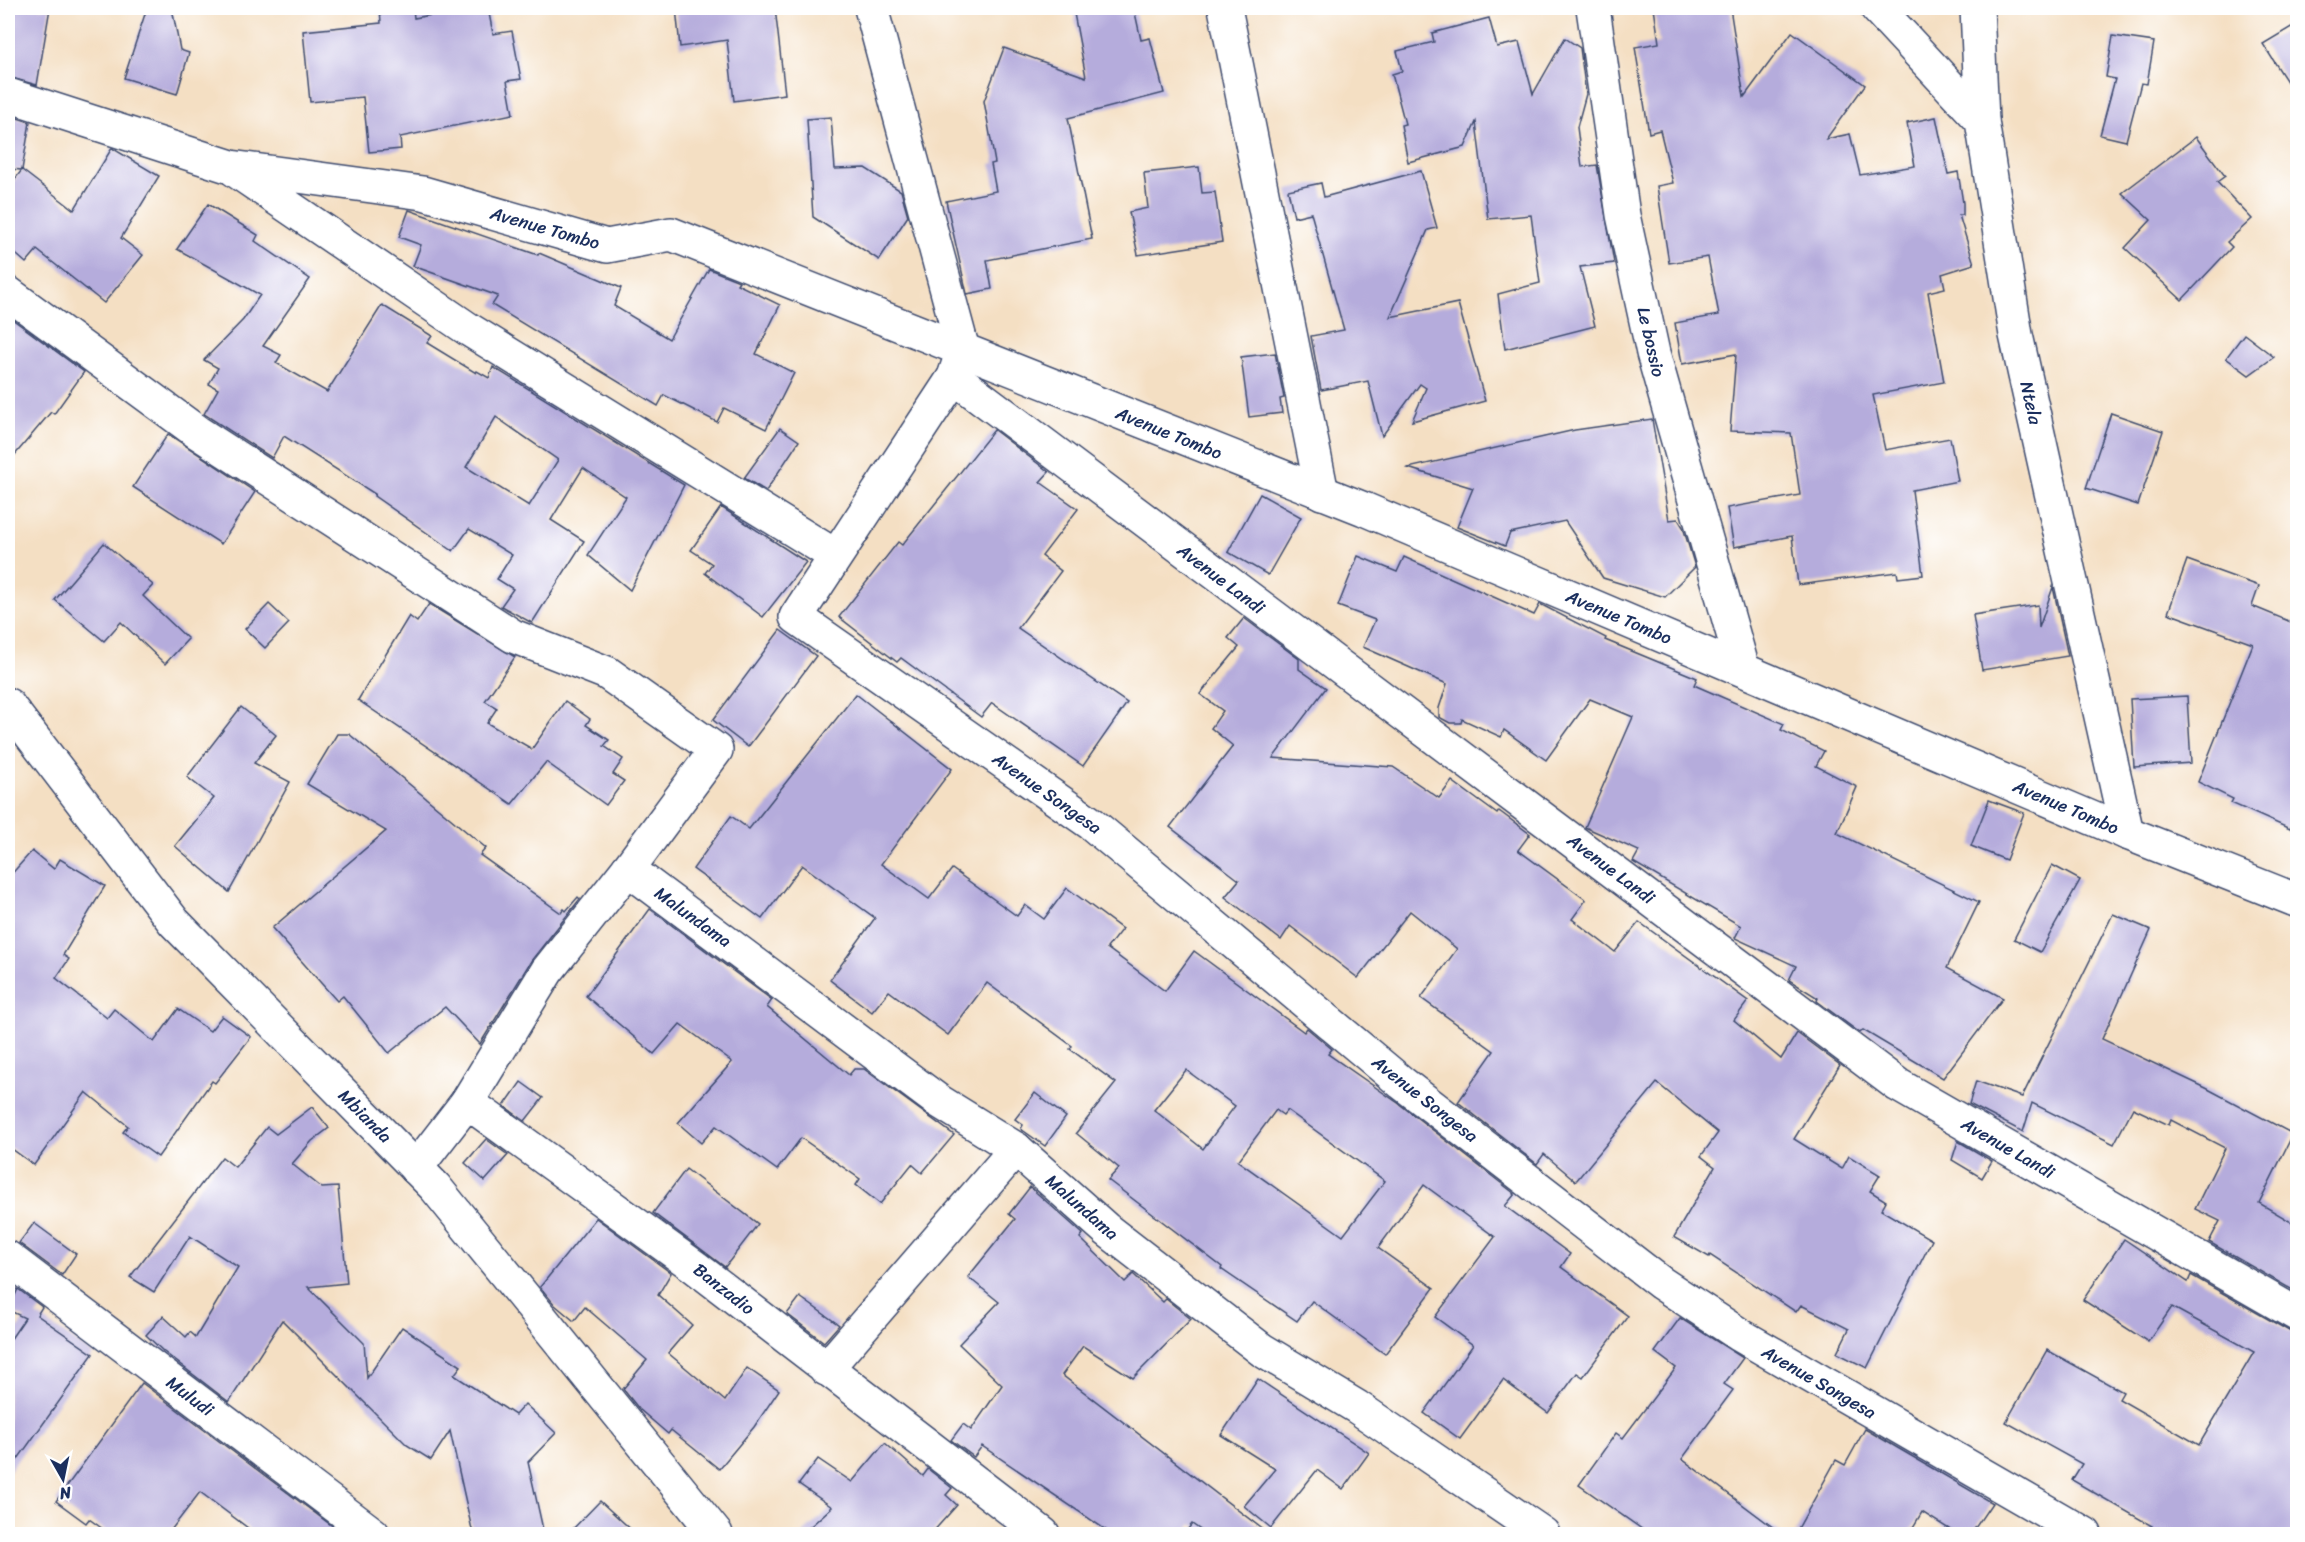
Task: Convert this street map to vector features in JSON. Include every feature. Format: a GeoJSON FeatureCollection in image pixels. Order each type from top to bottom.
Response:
{"type":"FeatureCollection","features":[{"type":"Feature","properties":{"kind":"street"},"geometry":{"type":"LineString","coordinates":[[231,167],[468,329],[834,555],[958,364],[871,8]]}},
{"type":"Feature","properties":{"kind":"street"},"geometry":{"type":"LineString","coordinates":[[1225,8],[1322,493]]}},
{"type":"Feature","properties":{"kind":"street","name":"Le bossio"},"geometry":{"type":"LineString","coordinates":[[1593,8],[1623,215],[1653,353],[1743,669]]}},
{"type":"Feature","properties":{"kind":"street"},"geometry":{"type":"LineString","coordinates":[[1877,8],[1982,121]]}},
{"type":"Feature","properties":{"kind":"street","name":"Ntela"},"geometry":{"type":"LineString","coordinates":[[1977,8],[1982,121],[2016,335],[2127,833]]}},
{"type":"Feature","properties":{"kind":"street","name":"Avenue Tombo"},"geometry":{"type":"LineString","coordinates":[[8,95],[231,167],[423,192],[607,246],[671,234],[958,364],[1322,493],[2127,833],[2298,901]]}},
{"type":"Feature","properties":{"kind":"street"},"geometry":{"type":"LineString","coordinates":[[8,293],[217,445],[513,636],[607,673],[716,750],[628,869],[547,971],[467,1102],[416,1168]]}},
{"type":"Feature","properties":{"kind":"street","name":"Avenue Landi"},"geometry":{"type":"LineString","coordinates":[[958,364],[1898,1085],[2298,1315]]}},
{"type":"Feature","properties":{"kind":"street","name":"Avenue Songesa"},"geometry":{"type":"LineString","coordinates":[[834,555],[796,617],[1092,824],[1402,1083],[1661,1283],[1750,1341],[2085,1534]]}},
{"type":"Feature","properties":{"kind":"street","name":"Mbianda"},"geometry":{"type":"LineString","coordinates":[[8,705],[174,922],[443,1197],[716,1534]]}},
{"type":"Feature","properties":{"kind":"street","name":"Malundama"},"geometry":{"type":"LineString","coordinates":[[628,869],[937,1100],[1016,1149],[1107,1230],[1262,1350],[1357,1407],[1543,1534]]}},
{"type":"Feature","properties":{"kind":"street","name":"Banzadio"},"geometry":{"type":"LineString","coordinates":[[467,1102],[695,1267],[1043,1534]]}},
{"type":"Feature","properties":{"kind":"street"},"geometry":{"type":"LineString","coordinates":[[826,1369],[1016,1149]]}},
{"type":"Feature","properties":{"kind":"street","name":"Muludi"},"geometry":{"type":"LineString","coordinates":[[8,1258],[373,1534]]}},
{"type":"Feature","properties":{"kind":"building"},"geometry":{"type":"Polygon","coordinates":[[[8,8],[50,8],[37,85],[8,77],[8,8]]]}},
{"type":"Feature","properties":{"kind":"building"},"geometry":{"type":"Polygon","coordinates":[[[147,8],[172,8],[180,50],[189,53],[177,94],[124,78],[147,8]]]}},
{"type":"Feature","properties":{"kind":"building"},"geometry":{"type":"Polygon","coordinates":[[[380,8],[413,8],[414,18],[471,8],[488,8],[493,34],[512,31],[521,79],[507,81],[513,114],[400,137],[401,149],[369,152],[363,97],[310,102],[303,31],[381,23],[380,8]]]}},
{"type":"Feature","properties":{"kind":"building"},"geometry":{"type":"Polygon","coordinates":[[[676,8],[775,8],[785,94],[734,101],[727,40],[680,47],[676,8]]]}},
{"type":"Feature","properties":{"kind":"building"},"geometry":{"type":"Polygon","coordinates":[[[1073,8],[1134,8],[1141,40],[1150,38],[1164,93],[1068,118],[1092,239],[987,260],[992,289],[967,294],[946,201],[996,191],[991,164],[995,163],[984,101],[1004,48],[1086,77],[1073,8]]]}},
{"type":"Feature","properties":{"kind":"building"},"geometry":{"type":"Polygon","coordinates":[[[1654,8],[1730,8],[1744,97],[1792,32],[1865,85],[1826,139],[1850,134],[1860,175],[1915,166],[1907,123],[1936,117],[1948,174],[1958,172],[1963,203],[1963,215],[1959,215],[1974,264],[1942,274],[1945,288],[1928,292],[1944,382],[1873,395],[1885,450],[1950,438],[1958,481],[1912,490],[1923,575],[1898,578],[1897,572],[1798,585],[1792,536],[1734,547],[1727,508],[1800,495],[1791,433],[1730,431],[1736,354],[1682,364],[1675,323],[1719,315],[1708,257],[1669,263],[1657,186],[1673,183],[1660,130],[1649,133],[1635,47],[1659,43],[1654,8]]]}},
{"type":"Feature","properties":{"kind":"building"},"geometry":{"type":"Polygon","coordinates":[[[1489,18],[1497,47],[1519,42],[1533,94],[1565,38],[1580,48],[1586,94],[1577,127],[1582,167],[1597,165],[1614,263],[1580,267],[1595,326],[1505,349],[1498,294],[1540,283],[1531,215],[1488,219],[1476,122],[1465,147],[1408,162],[1401,125],[1405,124],[1392,74],[1402,71],[1397,51],[1434,42],[1432,33],[1489,18]]]}},
{"type":"Feature","properties":{"kind":"building"},"geometry":{"type":"Polygon","coordinates":[[[2298,23],[2298,99],[2263,44],[2298,23]]]}},
{"type":"Feature","properties":{"kind":"building"},"geometry":{"type":"Polygon","coordinates":[[[2113,36],[2154,42],[2147,84],[2141,83],[2126,141],[2100,135],[2115,79],[2106,77],[2113,36]]]}},
{"type":"Feature","properties":{"kind":"building"},"geometry":{"type":"Polygon","coordinates":[[[8,115],[30,122],[22,170],[8,169],[8,115]]]}},
{"type":"Feature","properties":{"kind":"building"},"geometry":{"type":"Polygon","coordinates":[[[831,117],[835,169],[865,168],[901,191],[908,216],[879,260],[813,217],[807,119],[831,117]]]}},
{"type":"Feature","properties":{"kind":"building"},"geometry":{"type":"Polygon","coordinates":[[[2196,137],[2225,176],[2217,182],[2252,219],[2227,242],[2232,247],[2182,300],[2125,248],[2151,220],[2122,193],[2196,137]]]}},
{"type":"Feature","properties":{"kind":"building"},"geometry":{"type":"Polygon","coordinates":[[[112,148],[159,176],[121,238],[143,255],[104,303],[37,250],[26,263],[8,247],[8,188],[22,170],[74,210],[112,148]]]}},
{"type":"Feature","properties":{"kind":"building"},"geometry":{"type":"Polygon","coordinates":[[[1199,167],[1202,193],[1215,192],[1222,242],[1138,255],[1129,212],[1148,208],[1144,173],[1199,167]]]}},
{"type":"Feature","properties":{"kind":"building"},"geometry":{"type":"Polygon","coordinates":[[[1421,171],[1437,228],[1428,230],[1390,317],[1458,303],[1485,401],[1412,421],[1426,388],[1420,384],[1382,436],[1368,381],[1321,390],[1311,336],[1344,330],[1311,213],[1294,217],[1288,190],[1321,183],[1324,197],[1421,171]]]}},
{"type":"Feature","properties":{"kind":"building"},"geometry":{"type":"Polygon","coordinates":[[[208,204],[258,235],[255,241],[310,279],[263,346],[281,355],[276,363],[327,392],[382,305],[432,336],[427,343],[476,373],[477,371],[489,378],[493,367],[684,485],[630,590],[588,555],[626,497],[583,468],[551,520],[584,541],[532,623],[501,606],[513,589],[497,579],[512,555],[469,529],[453,551],[374,496],[375,494],[284,436],[272,458],[204,414],[218,389],[209,384],[218,368],[204,360],[243,320],[260,295],[177,249],[208,204]],[[496,417],[466,467],[529,506],[558,460],[496,417]]]}},
{"type":"Feature","properties":{"kind":"building"},"geometry":{"type":"Polygon","coordinates":[[[409,210],[538,255],[539,253],[621,288],[614,306],[669,339],[709,269],[739,281],[737,284],[780,305],[756,354],[794,373],[766,429],[724,408],[717,422],[664,395],[658,406],[492,305],[498,296],[413,266],[421,245],[399,237],[409,210]]]}},
{"type":"Feature","properties":{"kind":"building"},"geometry":{"type":"Polygon","coordinates":[[[8,316],[84,372],[54,414],[51,412],[8,463],[8,316]]]}},
{"type":"Feature","properties":{"kind":"building"},"geometry":{"type":"Polygon","coordinates":[[[2244,334],[2274,357],[2249,375],[2226,358],[2244,334]]]}},
{"type":"Feature","properties":{"kind":"building"},"geometry":{"type":"Polygon","coordinates":[[[1275,353],[1284,398],[1280,399],[1282,413],[1249,417],[1241,357],[1275,353]]]}},
{"type":"Feature","properties":{"kind":"building"},"geometry":{"type":"Polygon","coordinates":[[[2111,413],[2163,431],[2138,505],[2086,488],[2111,413]]]}},
{"type":"Feature","properties":{"kind":"building"},"geometry":{"type":"Polygon","coordinates":[[[1652,419],[1669,520],[1678,519],[1683,527],[1695,567],[1665,597],[1603,578],[1565,521],[1510,533],[1505,546],[1457,527],[1473,488],[1408,468],[1575,430],[1652,419]]]}},
{"type":"Feature","properties":{"kind":"building"},"geometry":{"type":"Polygon","coordinates":[[[780,428],[799,441],[766,491],[744,478],[780,428]]]}},
{"type":"Feature","properties":{"kind":"building"},"geometry":{"type":"Polygon","coordinates":[[[994,430],[1049,472],[1040,482],[1078,509],[1042,556],[1061,571],[1018,628],[1127,703],[1083,766],[992,703],[981,717],[901,658],[897,662],[839,617],[898,542],[902,545],[994,430]]]}},
{"type":"Feature","properties":{"kind":"building"},"geometry":{"type":"Polygon","coordinates":[[[168,434],[255,492],[221,544],[133,487],[168,434]]]}},
{"type":"Feature","properties":{"kind":"building"},"geometry":{"type":"Polygon","coordinates":[[[1260,494],[1301,517],[1268,575],[1228,552],[1260,494]]]}},
{"type":"Feature","properties":{"kind":"building"},"geometry":{"type":"Polygon","coordinates":[[[721,507],[806,562],[763,617],[705,573],[712,564],[691,550],[721,507]]]}},
{"type":"Feature","properties":{"kind":"building"},"geometry":{"type":"Polygon","coordinates":[[[104,543],[153,585],[143,596],[188,639],[165,664],[121,622],[104,641],[55,600],[104,543]]]}},
{"type":"Feature","properties":{"kind":"building"},"geometry":{"type":"Polygon","coordinates":[[[1358,556],[1397,572],[1404,557],[1534,615],[1540,604],[1606,638],[1605,640],[1697,678],[1694,685],[1784,724],[1781,730],[1824,751],[1816,766],[1857,787],[1837,833],[1979,902],[1947,968],[2003,998],[1943,1078],[1863,1030],[1860,1033],[1817,1001],[1818,998],[1789,980],[1796,966],[1735,938],[1741,926],[1633,862],[1639,851],[1585,827],[1633,717],[1590,699],[1546,760],[1504,730],[1501,737],[1462,719],[1461,723],[1450,723],[1439,717],[1439,708],[1447,684],[1363,647],[1375,620],[1338,606],[1358,556]]]}},
{"type":"Feature","properties":{"kind":"building"},"geometry":{"type":"Polygon","coordinates":[[[2187,560],[2259,586],[2252,606],[2298,625],[2298,813],[2290,829],[2231,803],[2233,799],[2198,782],[2253,644],[2168,613],[2187,560]]]}},
{"type":"Feature","properties":{"kind":"building"},"geometry":{"type":"Polygon","coordinates":[[[2053,587],[2068,656],[1982,670],[1973,615],[2038,605],[2039,628],[2053,587]]]}},
{"type":"Feature","properties":{"kind":"building"},"geometry":{"type":"Polygon","coordinates":[[[269,604],[289,623],[265,648],[245,629],[269,604]]]}},
{"type":"Feature","properties":{"kind":"building"},"geometry":{"type":"Polygon","coordinates":[[[429,604],[515,657],[485,701],[497,708],[487,723],[532,749],[565,701],[590,719],[586,725],[609,740],[604,746],[623,759],[613,774],[624,781],[606,805],[546,762],[512,804],[358,700],[409,616],[417,622],[429,604]]]}},
{"type":"Feature","properties":{"kind":"building"},"geometry":{"type":"Polygon","coordinates":[[[1244,618],[1299,659],[1299,669],[1326,688],[1273,758],[1393,767],[1439,798],[1452,781],[1497,814],[1499,811],[1530,834],[1518,850],[1586,900],[1572,919],[1615,952],[1639,922],[1748,1001],[1734,1020],[1781,1059],[1797,1033],[1840,1065],[1794,1139],[1842,1169],[1849,1156],[1880,1175],[1870,1191],[1886,1201],[1881,1210],[1932,1240],[1867,1368],[1837,1353],[1849,1329],[1801,1305],[1796,1312],[1710,1255],[1709,1257],[1674,1237],[1715,1167],[1701,1156],[1718,1133],[1657,1083],[1576,1181],[1544,1154],[1537,1164],[1458,1102],[1494,1051],[1421,998],[1457,949],[1410,911],[1358,978],[1290,926],[1281,940],[1225,897],[1239,880],[1170,827],[1233,746],[1211,728],[1223,711],[1200,694],[1239,647],[1228,638],[1244,618]]]}},
{"type":"Feature","properties":{"kind":"building"},"geometry":{"type":"Polygon","coordinates":[[[780,630],[816,656],[748,747],[713,720],[780,630]]]}},
{"type":"Feature","properties":{"kind":"building"},"geometry":{"type":"Polygon","coordinates":[[[856,694],[952,769],[881,864],[929,899],[952,869],[1017,916],[1025,905],[1044,919],[1067,888],[1122,929],[1107,948],[1165,991],[1194,951],[1304,1032],[1307,1028],[1332,1049],[1328,1054],[1398,1103],[1515,1194],[1505,1206],[1570,1254],[1561,1267],[1628,1316],[1583,1377],[1577,1373],[1548,1413],[1503,1380],[1460,1439],[1424,1413],[1473,1345],[1435,1317],[1495,1237],[1424,1185],[1378,1248],[1434,1288],[1385,1354],[1312,1301],[1297,1321],[1221,1269],[1222,1267],[1108,1180],[1119,1168],[1076,1133],[1116,1083],[1070,1049],[1072,1046],[987,983],[948,1035],[889,991],[872,1012],[830,980],[875,918],[802,865],[762,919],[693,869],[731,816],[749,829],[856,694]],[[1186,1070],[1154,1110],[1203,1149],[1235,1106],[1186,1070]],[[1276,1110],[1238,1161],[1343,1236],[1385,1181],[1287,1110],[1283,1115],[1276,1110]]]}},
{"type":"Feature","properties":{"kind":"building"},"geometry":{"type":"Polygon","coordinates":[[[2187,696],[2191,763],[2134,767],[2130,699],[2187,696]]]}},
{"type":"Feature","properties":{"kind":"building"},"geometry":{"type":"Polygon","coordinates":[[[241,707],[276,735],[254,763],[290,782],[229,892],[175,846],[214,798],[187,777],[241,707]]]}},
{"type":"Feature","properties":{"kind":"building"},"geometry":{"type":"Polygon","coordinates":[[[337,734],[349,734],[486,848],[480,855],[561,913],[564,909],[566,911],[578,897],[580,899],[531,961],[480,1044],[445,1007],[389,1053],[343,996],[337,1001],[272,928],[386,831],[307,784],[337,734]]]}},
{"type":"Feature","properties":{"kind":"building"},"geometry":{"type":"Polygon","coordinates":[[[1989,800],[2024,813],[2006,860],[1971,846],[1989,800]]]}},
{"type":"Feature","properties":{"kind":"building"},"geometry":{"type":"Polygon","coordinates":[[[32,851],[54,869],[60,859],[105,886],[63,955],[69,959],[56,978],[107,1018],[114,1009],[154,1042],[178,1009],[210,1031],[222,1016],[251,1037],[215,1083],[212,1081],[158,1157],[123,1132],[128,1126],[86,1092],[34,1165],[8,1146],[8,878],[32,851]]]}},
{"type":"Feature","properties":{"kind":"building"},"geometry":{"type":"Polygon","coordinates":[[[2052,865],[2080,880],[2040,952],[2014,939],[2052,865]]]}},
{"type":"Feature","properties":{"kind":"building"},"geometry":{"type":"Polygon","coordinates":[[[650,909],[772,1000],[767,1007],[849,1075],[854,1069],[864,1069],[954,1135],[922,1173],[912,1164],[880,1204],[856,1185],[860,1179],[801,1138],[777,1170],[716,1126],[701,1143],[678,1123],[732,1062],[680,1024],[654,1054],[586,996],[650,909]]]}},
{"type":"Feature","properties":{"kind":"building"},"geometry":{"type":"Polygon","coordinates":[[[2113,914],[2151,930],[2102,1039],[2206,1088],[2293,1134],[2259,1203],[2298,1226],[2298,1293],[2209,1242],[2220,1221],[2195,1209],[2225,1148],[2171,1120],[2169,1125],[2133,1108],[2114,1144],[2032,1103],[2023,1132],[1969,1104],[1976,1081],[2022,1097],[2113,914]]]}},
{"type":"Feature","properties":{"kind":"building"},"geometry":{"type":"Polygon","coordinates":[[[521,1082],[543,1098],[525,1121],[504,1106],[521,1082]]]}},
{"type":"Feature","properties":{"kind":"building"},"geometry":{"type":"Polygon","coordinates":[[[1035,1093],[1066,1117],[1045,1146],[1021,1129],[1023,1125],[1015,1119],[1035,1093]]]}},
{"type":"Feature","properties":{"kind":"building"},"geometry":{"type":"Polygon","coordinates":[[[312,1107],[329,1128],[312,1141],[292,1164],[322,1188],[338,1187],[347,1283],[308,1287],[364,1343],[367,1378],[402,1327],[461,1366],[454,1375],[515,1415],[525,1404],[556,1433],[528,1462],[544,1534],[473,1534],[450,1431],[431,1460],[407,1445],[282,1320],[229,1402],[164,1352],[146,1335],[163,1316],[186,1337],[190,1332],[196,1337],[238,1267],[190,1236],[154,1292],[130,1277],[222,1157],[235,1167],[267,1127],[276,1134],[312,1107]]]}},
{"type":"Feature","properties":{"kind":"building"},"geometry":{"type":"Polygon","coordinates":[[[486,1139],[508,1155],[485,1181],[465,1163],[486,1139]]]}},
{"type":"Feature","properties":{"kind":"building"},"geometry":{"type":"Polygon","coordinates":[[[1958,1141],[1992,1161],[1982,1178],[1952,1160],[1958,1141]]]}},
{"type":"Feature","properties":{"kind":"building"},"geometry":{"type":"Polygon","coordinates":[[[686,1169],[758,1224],[725,1267],[653,1213],[686,1169]]]}},
{"type":"Feature","properties":{"kind":"building"},"geometry":{"type":"Polygon","coordinates":[[[1030,1187],[1083,1234],[1080,1238],[1125,1282],[1133,1274],[1163,1302],[1166,1299],[1191,1319],[1133,1378],[1083,1346],[1062,1375],[1269,1534],[1206,1534],[1192,1524],[1184,1534],[1112,1534],[982,1446],[974,1457],[951,1440],[963,1424],[971,1430],[1002,1385],[959,1344],[999,1302],[968,1277],[1015,1219],[1009,1214],[1030,1187]]]}},
{"type":"Feature","properties":{"kind":"building"},"geometry":{"type":"Polygon","coordinates":[[[596,1218],[671,1273],[658,1295],[692,1325],[668,1353],[725,1401],[747,1368],[779,1390],[754,1427],[719,1469],[671,1430],[668,1434],[639,1409],[623,1389],[647,1360],[585,1307],[574,1321],[555,1305],[540,1287],[596,1218]]]}},
{"type":"Feature","properties":{"kind":"building"},"geometry":{"type":"Polygon","coordinates":[[[34,1223],[76,1254],[62,1275],[19,1243],[34,1223]]]}},
{"type":"Feature","properties":{"kind":"building"},"geometry":{"type":"Polygon","coordinates":[[[2124,1239],[2188,1282],[2191,1275],[2298,1334],[2298,1534],[2147,1534],[2152,1526],[2072,1480],[2082,1464],[2006,1422],[2047,1350],[2123,1392],[2119,1399],[2199,1445],[2254,1352],[2172,1307],[2148,1342],[2083,1300],[2124,1239]]]}},
{"type":"Feature","properties":{"kind":"building"},"geometry":{"type":"Polygon","coordinates":[[[18,1289],[42,1307],[37,1315],[93,1354],[8,1473],[8,1343],[25,1318],[8,1310],[18,1289]]]}},
{"type":"Feature","properties":{"kind":"building"},"geometry":{"type":"Polygon","coordinates":[[[800,1297],[839,1325],[824,1342],[787,1314],[800,1297]]]}},
{"type":"Feature","properties":{"kind":"building"},"geometry":{"type":"Polygon","coordinates":[[[1680,1318],[1743,1358],[1724,1384],[1733,1390],[1682,1459],[1782,1534],[1649,1534],[1579,1485],[1616,1433],[1623,1438],[1676,1368],[1655,1352],[1680,1318]]]}},
{"type":"Feature","properties":{"kind":"building"},"geometry":{"type":"Polygon","coordinates":[[[1258,1379],[1369,1453],[1343,1489],[1317,1470],[1271,1528],[1244,1506],[1275,1469],[1221,1435],[1258,1379]]]}},
{"type":"Feature","properties":{"kind":"building"},"geometry":{"type":"Polygon","coordinates":[[[142,1383],[343,1534],[256,1534],[200,1492],[168,1534],[110,1534],[89,1519],[86,1523],[56,1501],[142,1383]]]}},
{"type":"Feature","properties":{"kind":"building"},"geometry":{"type":"Polygon","coordinates":[[[1865,1429],[1992,1503],[1971,1534],[1957,1534],[1922,1512],[1909,1534],[1795,1534],[1836,1460],[1845,1465],[1865,1429]]]}},
{"type":"Feature","properties":{"kind":"building"},"geometry":{"type":"Polygon","coordinates":[[[885,1443],[923,1476],[928,1469],[952,1488],[946,1495],[957,1505],[931,1534],[802,1534],[832,1507],[799,1484],[818,1459],[852,1482],[885,1443]]]}},
{"type":"Feature","properties":{"kind":"building"},"geometry":{"type":"Polygon","coordinates":[[[600,1501],[636,1534],[568,1534],[600,1501]]]}}]}
